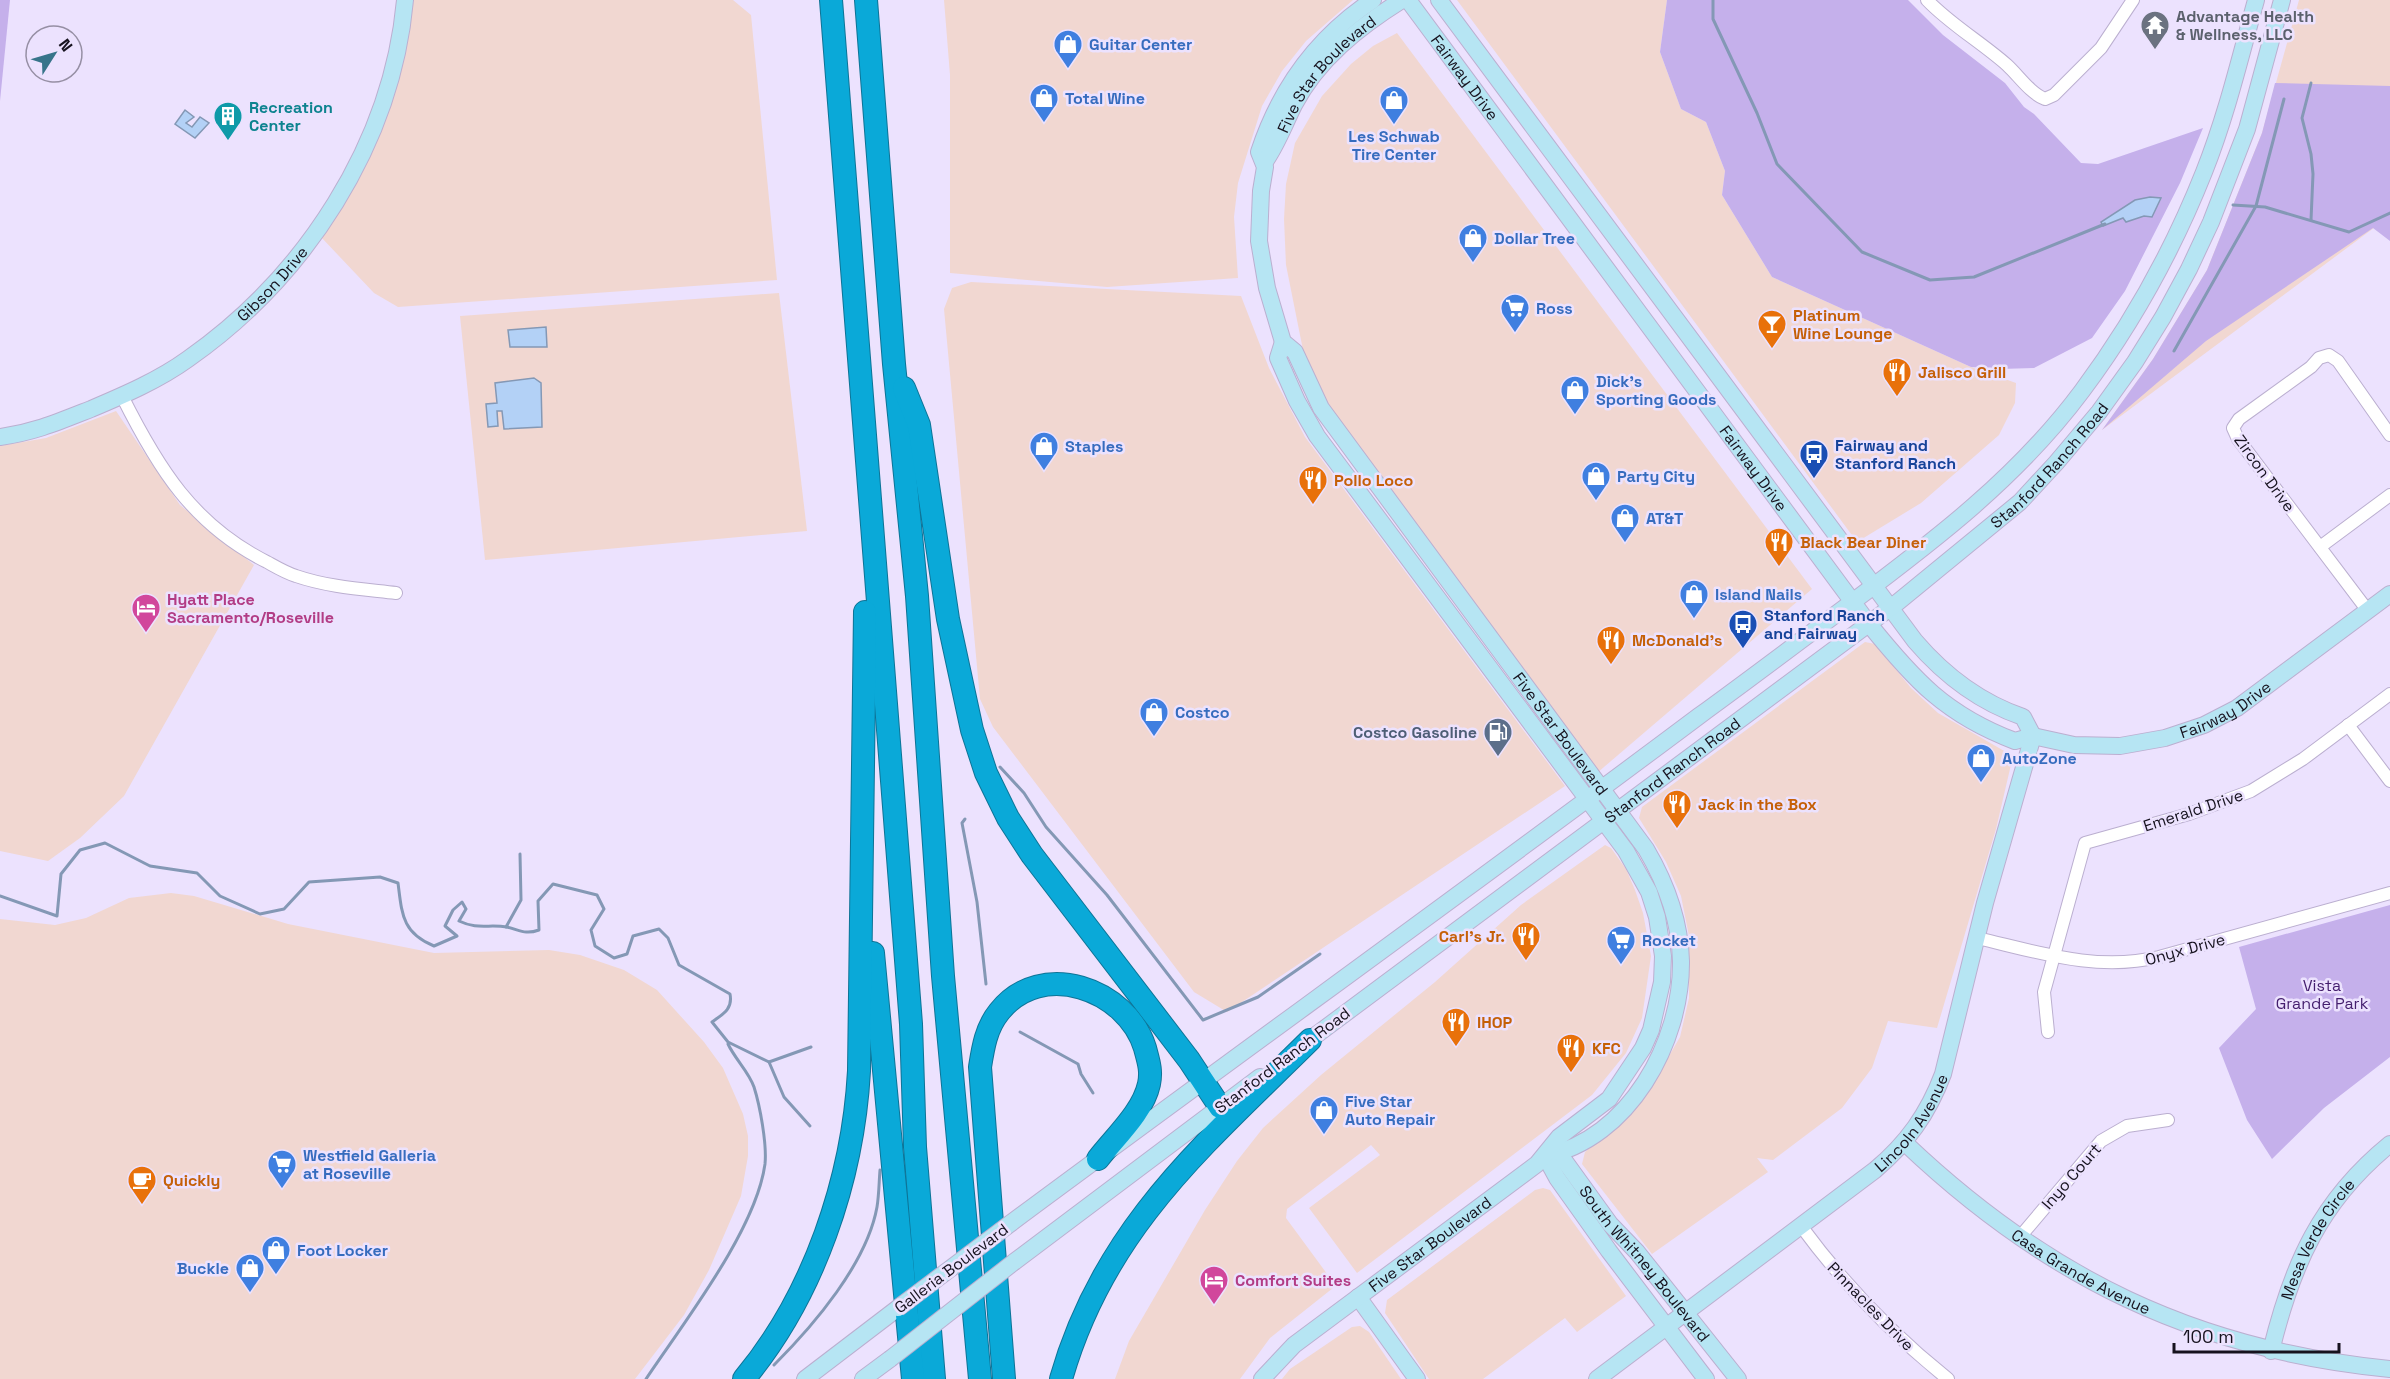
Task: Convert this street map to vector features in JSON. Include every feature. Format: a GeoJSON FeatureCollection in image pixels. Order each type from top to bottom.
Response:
{"type":"FeatureCollection","features":[{"type":"Feature","properties":{"kind":"highway"},"geometry":{"type":"LineString","coordinates":[[831,0],[911,1024],[915,1147],[934,1379]]}},
{"type":"Feature","properties":{"kind":"highway"},"geometry":{"type":"LineString","coordinates":[[866,0],[894,364],[917,596],[944,988],[980,1379]]}},
{"type":"Feature","properties":{"kind":"highway"},"geometry":{"type":"LineString","coordinates":[[894,364],[919,426],[948,619],[972,730],[986,774],[1008,818],[1032,855],[1203,1080],[1220,1107]]}},
{"type":"Feature","properties":{"kind":"highway"},"geometry":{"type":"LineString","coordinates":[[744,1379],[784,1319],[811,1266],[836,1199],[853,1139],[859,1071],[865,579],[871,523]]}},
{"type":"Feature","properties":{"kind":"highway"},"geometry":{"type":"LineString","coordinates":[[862,814],[913,1379]]}},
{"type":"Feature","properties":{"kind":"highway"},"geometry":{"type":"LineString","coordinates":[[1004,1379],[980,1067],[984,1038],[999,1012],[1019,994],[1047,984],[1074,985],[1098,992],[1123,1010],[1142,1038],[1151,1068],[1146,1095],[1098,1159]]}},
{"type":"Feature","properties":{"kind":"highway"},"geometry":{"type":"LineString","coordinates":[[1061,1379],[1075,1336],[1097,1286],[1121,1244],[1147,1207],[1205,1144],[1310,1040]]}},
{"type":"Feature","properties":{"kind":"street","name":"Gibson Drive"},"geometry":{"type":"LineString","coordinates":[[0,437],[36,432],[122,396],[187,360],[244,313],[308,247],[333,209],[363,150],[391,78],[405,0]]}},
{"type":"Feature","properties":{"kind":"street","name":"Five Star Boulevard"},"geometry":{"type":"LineString","coordinates":[[1373,0],[1328,34],[1293,78],[1268,126],[1259,152],[1264,163],[1259,241],[1267,288],[1283,342],[1295,352],[1312,392],[1328,417],[1646,849],[1666,886],[1674,913],[1681,960],[1680,984],[1668,1036],[1637,1092],[1605,1126],[1572,1149],[1552,1151]]}},
{"type":"Feature","properties":{"kind":"street","name":"Five Star Boulevard"},"geometry":{"type":"LineString","coordinates":[[1264,163],[1273,151],[1294,105],[1317,70],[1354,33],[1402,0]]}},
{"type":"Feature","properties":{"kind":"street","name":"Fairway Drive"},"geometry":{"type":"LineString","coordinates":[[1408,0],[1869,624],[1920,684],[1958,714],[2015,741],[2032,736],[2074,745],[2120,746],[2165,738],[2195,728],[2237,708],[2390,594]]}},
{"type":"Feature","properties":{"kind":"street","name":"Fairway Drive"},"geometry":{"type":"LineString","coordinates":[[1439,0],[1924,651],[1947,674],[1973,694],[2024,717],[2032,736]]}},
{"type":"Feature","properties":{"kind":"street"},"geometry":{"type":"LineString","coordinates":[[1932,2],[2006,64],[2038,96],[2045,99],[2054,95],[2101,48],[2133,0]]}},
{"type":"Feature","properties":{"kind":"street","name":"Stanford Ranch Road"},"geometry":{"type":"LineString","coordinates":[[1098,1159],[1875,586],[1963,518],[2006,476],[2080,394],[2114,345],[2167,256],[2205,170],[2256,0]]}},
{"type":"Feature","properties":{"kind":"street","name":"Stanford Ranch Road"},"geometry":{"type":"LineString","coordinates":[[863,1379],[1220,1107],[1891,608],[2020,502],[2099,412],[2135,362],[2163,317],[2188,269],[2229,179],[2247,129],[2282,0]]}},
{"type":"Feature","properties":{"kind":"street"},"geometry":{"type":"LineString","coordinates":[[1665,345],[1684,330]]}},
{"type":"Feature","properties":{"kind":"street","name":"Five Star Boulevard"},"geometry":{"type":"LineString","coordinates":[[1262,1379],[1294,1345],[1552,1151],[1559,1137],[1609,1099],[1628,1074],[1643,1048],[1658,1007],[1663,956],[1657,917],[1638,870],[1589,799],[1512,700],[1317,436],[1297,401],[1278,358],[1283,342]]}},
{"type":"Feature","properties":{"kind":"street","name":"Zircon Drive"},"geometry":{"type":"LineString","coordinates":[[2368,611],[2238,439],[2233,428],[2239,419],[2275,394],[2319,358],[2329,355],[2338,361],[2390,435]]}},
{"type":"Feature","properties":{"kind":"street"},"geometry":{"type":"LineString","coordinates":[[122,396],[150,452],[176,490],[200,515],[240,547],[294,576],[345,588],[396,592]]}},
{"type":"Feature","properties":{"kind":"street"},"geometry":{"type":"LineString","coordinates":[[2320,547],[2390,495]]}},
{"type":"Feature","properties":{"kind":"street"},"geometry":{"type":"LineString","coordinates":[[1512,700],[1528,688]]}},
{"type":"Feature","properties":{"kind":"street","name":"Emerald Drive"},"geometry":{"type":"LineString","coordinates":[[2052,955],[2085,843],[2189,814],[2251,792],[2287,770],[2390,694]]}},
{"type":"Feature","properties":{"kind":"street"},"geometry":{"type":"LineString","coordinates":[[2348,725],[2390,782]]}},
{"type":"Feature","properties":{"kind":"street","name":"Lincoln Avenue"},"geometry":{"type":"LineString","coordinates":[[1597,1379],[1875,1170],[1905,1143],[1923,1118],[1943,1074],[2032,736]]}},
{"type":"Feature","properties":{"kind":"street","name":"Onyx Drive"},"geometry":{"type":"LineString","coordinates":[[1977,938],[2092,963],[2143,961],[2390,893]]}},
{"type":"Feature","properties":{"kind":"street"},"geometry":{"type":"LineString","coordinates":[[1657,917],[1667,934],[1672,955],[1681,960]]}},
{"type":"Feature","properties":{"kind":"street"},"geometry":{"type":"LineString","coordinates":[[2048,1032],[2044,992],[2052,955]]}},
{"type":"Feature","properties":{"kind":"street"},"geometry":{"type":"LineString","coordinates":[[1637,1092],[1634,1084],[1643,1048]]}},
{"type":"Feature","properties":{"kind":"street","name":"Inyo Court"},"geometry":{"type":"LineString","coordinates":[[2019,1238],[2101,1141],[2127,1126],[2168,1120]]}},
{"type":"Feature","properties":{"kind":"street","name":"Casa Grande Avenue"},"geometry":{"type":"LineString","coordinates":[[1905,1143],[1967,1199],[2019,1238],[2080,1276],[2128,1300],[2185,1324],[2271,1351],[2390,1369]]}},
{"type":"Feature","properties":{"kind":"street","name":"Mesa Verde Circle"},"geometry":{"type":"LineString","coordinates":[[2271,1351],[2290,1281],[2316,1227],[2345,1186],[2389,1146]]}},
{"type":"Feature","properties":{"kind":"street","name":"South Whitney Boulevard"},"geometry":{"type":"LineString","coordinates":[[1552,1151],[1637,1252],[1684,1314],[1738,1379]]}},
{"type":"Feature","properties":{"kind":"street","name":"South Whitney Boulevard"},"geometry":{"type":"LineString","coordinates":[[1552,1151],[1557,1178],[1706,1379]]}},
{"type":"Feature","properties":{"kind":"street","name":"Galleria Boulevard"},"geometry":{"type":"LineString","coordinates":[[804,1379],[1098,1159]]}},
{"type":"Feature","properties":{"kind":"street","name":"Pinnacles Drive"},"geometry":{"type":"LineString","coordinates":[[1801,1226],[1855,1293],[1918,1354],[1948,1379]]}},
{"type":"Feature","properties":{"kind":"street"},"geometry":{"type":"LineString","coordinates":[[1358,1297],[1417,1379]]}},
{"type":"Feature","properties":{"kind":"shaded area"},"geometry":{"type":"Polygon","coordinates":[[[414,0],[733,0],[751,15],[777,280],[398,307],[374,293],[321,237],[378,131],[414,0]]]}},
{"type":"Feature","properties":{"kind":"shaded area"},"geometry":{"type":"Polygon","coordinates":[[[944,0],[1353,0],[1306,41],[1282,71],[1262,106],[1238,183],[1234,217],[1238,278],[1107,287],[950,273],[950,75],[944,0]]]}},
{"type":"Feature","properties":{"kind":"shaded area"},"geometry":{"type":"Polygon","coordinates":[[[1457,0],[1667,0],[1660,52],[1681,109],[1706,122],[1725,171],[1722,195],[1772,277],[1971,367],[2016,383],[2015,403],[1999,435],[1921,503],[1857,542],[1457,0]]]}},
{"type":"Feature","properties":{"kind":"shaded area"},"geometry":{"type":"Polygon","coordinates":[[[2299,0],[2390,0],[2390,216],[2102,430],[2153,359],[2207,270],[2262,133],[2299,0]]]}},
{"type":"Feature","properties":{"kind":"shaded area"},"geometry":{"type":"Polygon","coordinates":[[[1397,33],[1812,589],[1597,773],[1334,420],[1307,370],[1286,265],[1284,219],[1286,184],[1295,143],[1322,96],[1351,64],[1373,46],[1397,33]]]}},
{"type":"Feature","properties":{"kind":"shaded area"},"geometry":{"type":"Polygon","coordinates":[[[971,282],[1241,296],[1269,368],[1305,437],[1565,786],[1227,1012],[1194,992],[993,727],[980,699],[944,309],[952,288],[971,282]]]}},
{"type":"Feature","properties":{"kind":"shaded area"},"geometry":{"type":"Polygon","coordinates":[[[779,293],[807,531],[485,560],[460,316],[779,293]]]}},
{"type":"Feature","properties":{"kind":"shaded area"},"geometry":{"type":"Polygon","coordinates":[[[116,411],[180,505],[254,565],[124,796],[80,838],[48,861],[0,851],[0,446],[46,438],[116,411]]]}},
{"type":"Feature","properties":{"kind":"shaded area"},"geometry":{"type":"Polygon","coordinates":[[[1865,642],[1875,644],[1911,688],[1938,713],[2013,756],[1996,829],[1937,1028],[1888,1021],[1872,1068],[1842,1108],[1773,1160],[1757,1158],[1768,1172],[1652,1254],[1582,1164],[1585,1152],[1633,1111],[1654,1082],[1680,1037],[1689,998],[1689,936],[1681,896],[1666,862],[1639,818],[1642,807],[1865,642]]]}},
{"type":"Feature","properties":{"kind":"shaded area"},"geometry":{"type":"Polygon","coordinates":[[[1605,845],[1611,848],[1626,869],[1635,890],[1643,913],[1651,956],[1642,1018],[1626,1053],[1592,1095],[1357,1273],[1309,1208],[1380,1155],[1371,1145],[1287,1209],[1286,1218],[1333,1282],[1333,1288],[1270,1338],[1240,1379],[1115,1379],[1129,1341],[1205,1210],[1237,1161],[1263,1128],[1321,1075],[1435,982],[1521,905],[1605,845]]]}},
{"type":"Feature","properties":{"kind":"shaded area"},"geometry":{"type":"Polygon","coordinates":[[[171,893],[194,896],[288,924],[434,953],[549,950],[580,955],[624,970],[657,990],[704,1042],[723,1068],[743,1114],[748,1136],[748,1156],[741,1196],[709,1270],[684,1315],[635,1379],[0,1379],[0,919],[55,925],[86,918],[129,898],[171,893]]]}},
{"type":"Feature","properties":{"kind":"shaded area"},"geometry":{"type":"Polygon","coordinates":[[[1543,1188],[1550,1190],[1626,1296],[1577,1332],[1565,1318],[1483,1379],[1429,1379],[1385,1313],[1387,1300],[1535,1190],[1543,1188]]]}},
{"type":"Feature","properties":{"kind":"shaded area"},"geometry":{"type":"Polygon","coordinates":[[[1360,1326],[1369,1332],[1401,1379],[1282,1379],[1290,1369],[1352,1327],[1360,1326]]]}},
{"type":"Feature","properties":{"kind":"green space"},"geometry":{"type":"Polygon","coordinates":[[[0,0],[10,0],[0,101],[0,0]]]}},
{"type":"Feature","properties":{"kind":"green space"},"geometry":{"type":"Polygon","coordinates":[[[1667,0],[1908,0],[1943,35],[2005,83],[2024,107],[2034,114],[2081,163],[2098,164],[2203,128],[2180,183],[2125,291],[2092,338],[2034,368],[1971,367],[1772,277],[1722,195],[1725,171],[1706,122],[1681,109],[1660,52],[1667,0]]]}},
{"type":"Feature","properties":{"kind":"green space"},"geometry":{"type":"Polygon","coordinates":[[[2275,83],[2390,86],[2390,241],[2373,228],[2206,341],[2102,430],[2153,359],[2207,270],[2262,133],[2275,83]]]}},
{"type":"Feature","properties":{"kind":"green space","name":"Vista Grande Park"},"geometry":{"type":"Polygon","coordinates":[[[2390,905],[2390,1057],[2324,1108],[2272,1159],[2247,1120],[2219,1048],[2256,1009],[2239,947],[2390,905]]]}},
{"type":"Feature","properties":{"kind":"water"},"geometry":{"type":"Polygon","coordinates":[[[185,110],[194,117],[186,123],[192,127],[200,117],[209,123],[195,138],[175,124],[185,110]]]}},
{"type":"Feature","properties":{"kind":"water"},"geometry":{"type":"Polygon","coordinates":[[[2150,197],[2161,198],[2152,217],[2144,216],[2126,222],[2123,218],[2103,226],[2101,222],[2135,200],[2150,197]]]}},
{"type":"Feature","properties":{"kind":"water"},"geometry":{"type":"Polygon","coordinates":[[[546,327],[547,347],[510,347],[508,330],[546,327]]]}},
{"type":"Feature","properties":{"kind":"water"},"geometry":{"type":"Polygon","coordinates":[[[534,378],[541,383],[542,427],[504,429],[502,411],[497,411],[498,426],[488,427],[486,404],[497,403],[495,383],[534,378]]]}},
{"type":"Feature","properties":{"kind":"waterway"},"geometry":{"type":"LineString","coordinates":[[1713,0],[1713,19],[1757,113],[1777,164],[1862,252],[1930,280],[1974,277],[2105,224]]}},
{"type":"Feature","properties":{"kind":"waterway"},"geometry":{"type":"LineString","coordinates":[[2311,83],[2302,118],[2311,154],[2313,174],[2311,220]]}},
{"type":"Feature","properties":{"kind":"waterway"},"geometry":{"type":"LineString","coordinates":[[2174,351],[2256,206],[2284,99]]}},
{"type":"Feature","properties":{"kind":"waterway"},"geometry":{"type":"LineString","coordinates":[[2233,205],[2265,207],[2349,232],[2390,213]]}},
{"type":"Feature","properties":{"kind":"waterway"},"geometry":{"type":"LineString","coordinates":[[1000,767],[1024,793],[1046,827],[1107,895],[1203,1020],[1258,997],[1320,954]]}},
{"type":"Feature","properties":{"kind":"waterway"},"geometry":{"type":"LineString","coordinates":[[965,819],[962,823],[977,902],[986,984]]}},
{"type":"Feature","properties":{"kind":"waterway"},"geometry":{"type":"LineString","coordinates":[[0,896],[57,916],[61,874],[80,850],[105,843],[150,866],[197,873],[220,896],[260,914],[284,909],[309,882],[380,877],[398,883],[403,913],[410,929],[423,941],[434,946],[457,936],[445,926],[453,910],[462,902],[466,909],[459,921],[466,924],[500,926],[526,932],[539,930],[538,901],[553,884],[597,895],[604,909],[591,930],[595,946],[614,958],[627,954],[633,936],[659,929],[668,938],[679,965],[730,994],[729,1007],[712,1022],[728,1042],[769,1062],[811,1047]]}},
{"type":"Feature","properties":{"kind":"waterway"},"geometry":{"type":"LineString","coordinates":[[506,927],[521,900],[520,854]]}},
{"type":"Feature","properties":{"kind":"waterway"},"geometry":{"type":"LineString","coordinates":[[1020,1032],[1078,1064],[1081,1074],[1093,1093]]}},
{"type":"Feature","properties":{"kind":"waterway"},"geometry":{"type":"LineString","coordinates":[[646,1379],[716,1275],[748,1217],[759,1190],[765,1164],[759,1104],[752,1081],[728,1044]]}},
{"type":"Feature","properties":{"kind":"waterway"},"geometry":{"type":"LineString","coordinates":[[769,1062],[784,1097],[810,1126]]}},
{"type":"Feature","properties":{"kind":"waterway"},"geometry":{"type":"LineString","coordinates":[[774,1365],[822,1312],[851,1271],[871,1228],[877,1207],[880,1170]]}},
{"type":"Feature","properties":{"kind":"place","name":"Advantage Health & Wellness, LLC"},"geometry":{"type":"Point","coordinates":[2155,50]}},
{"type":"Feature","properties":{"kind":"place","name":"Guitar Center"},"geometry":{"type":"Point","coordinates":[1068,70]}},
{"type":"Feature","properties":{"kind":"place","name":"Total Wine"},"geometry":{"type":"Point","coordinates":[1044,124]}},
{"type":"Feature","properties":{"kind":"place","name":"Les Schwab Tire Center"},"geometry":{"type":"Point","coordinates":[1394,126]}},
{"type":"Feature","properties":{"kind":"place","name":"Recreation Center"},"geometry":{"type":"Point","coordinates":[228,142]}},
{"type":"Feature","properties":{"kind":"place","name":"Dollar Tree"},"geometry":{"type":"Point","coordinates":[1473,264]}},
{"type":"Feature","properties":{"kind":"place","name":"Ross"},"geometry":{"type":"Point","coordinates":[1515,334]}},
{"type":"Feature","properties":{"kind":"place","name":"Platinum Wine Lounge"},"geometry":{"type":"Point","coordinates":[1772,350]}},
{"type":"Feature","properties":{"kind":"place","name":"Jalisco Grill"},"geometry":{"type":"Point","coordinates":[1897,398]}},
{"type":"Feature","properties":{"kind":"place","name":"Dick's Sporting Goods"},"geometry":{"type":"Point","coordinates":[1575,416]}},
{"type":"Feature","properties":{"kind":"place","name":"Staples"},"geometry":{"type":"Point","coordinates":[1044,472]}},
{"type":"Feature","properties":{"kind":"place","name":"Fairway and Stanford Ranch"},"geometry":{"type":"Point","coordinates":[1814,480]}},
{"type":"Feature","properties":{"kind":"place","name":"Party City"},"geometry":{"type":"Point","coordinates":[1596,502]}},
{"type":"Feature","properties":{"kind":"place","name":"Pollo Loco"},"geometry":{"type":"Point","coordinates":[1313,506]}},
{"type":"Feature","properties":{"kind":"place","name":"AT&T"},"geometry":{"type":"Point","coordinates":[1625,544]}},
{"type":"Feature","properties":{"kind":"place","name":"Black Bear Diner"},"geometry":{"type":"Point","coordinates":[1779,568]}},
{"type":"Feature","properties":{"kind":"place","name":"Island Nails"},"geometry":{"type":"Point","coordinates":[1694,620]}},
{"type":"Feature","properties":{"kind":"place","name":"Hyatt Place Sacramento/Roseville"},"geometry":{"type":"Point","coordinates":[146,634]}},
{"type":"Feature","properties":{"kind":"place","name":"Stanford Ranch and Fairway"},"geometry":{"type":"Point","coordinates":[1743,650]}},
{"type":"Feature","properties":{"kind":"place","name":"McDonald's"},"geometry":{"type":"Point","coordinates":[1611,666]}},
{"type":"Feature","properties":{"kind":"place","name":"Costco"},"geometry":{"type":"Point","coordinates":[1154,738]}},
{"type":"Feature","properties":{"kind":"place","name":"Costco Gasoline"},"geometry":{"type":"Point","coordinates":[1498,758]}},
{"type":"Feature","properties":{"kind":"place","name":"AutoZone"},"geometry":{"type":"Point","coordinates":[1981,784]}},
{"type":"Feature","properties":{"kind":"place","name":"Jack in the Box"},"geometry":{"type":"Point","coordinates":[1677,830]}},
{"type":"Feature","properties":{"kind":"place","name":"Carl's Jr."},"geometry":{"type":"Point","coordinates":[1526,962]}},
{"type":"Feature","properties":{"kind":"place","name":"Rocket"},"geometry":{"type":"Point","coordinates":[1621,966]}},
{"type":"Feature","properties":{"kind":"place","name":"IHOP"},"geometry":{"type":"Point","coordinates":[1456,1048]}},
{"type":"Feature","properties":{"kind":"place","name":"KFC"},"geometry":{"type":"Point","coordinates":[1571,1074]}},
{"type":"Feature","properties":{"kind":"place","name":"Five Star Auto Repair"},"geometry":{"type":"Point","coordinates":[1324,1136]}},
{"type":"Feature","properties":{"kind":"place","name":"Westfield Galleria at Roseville"},"geometry":{"type":"Point","coordinates":[282,1190]}},
{"type":"Feature","properties":{"kind":"place","name":"Quickly"},"geometry":{"type":"Point","coordinates":[142,1206]}},
{"type":"Feature","properties":{"kind":"place","name":"Foot Locker"},"geometry":{"type":"Point","coordinates":[276,1276]}},
{"type":"Feature","properties":{"kind":"place","name":"Buckle"},"geometry":{"type":"Point","coordinates":[250,1294]}},
{"type":"Feature","properties":{"kind":"place","name":"Comfort Suites"},"geometry":{"type":"Point","coordinates":[1214,1306]}}]}
